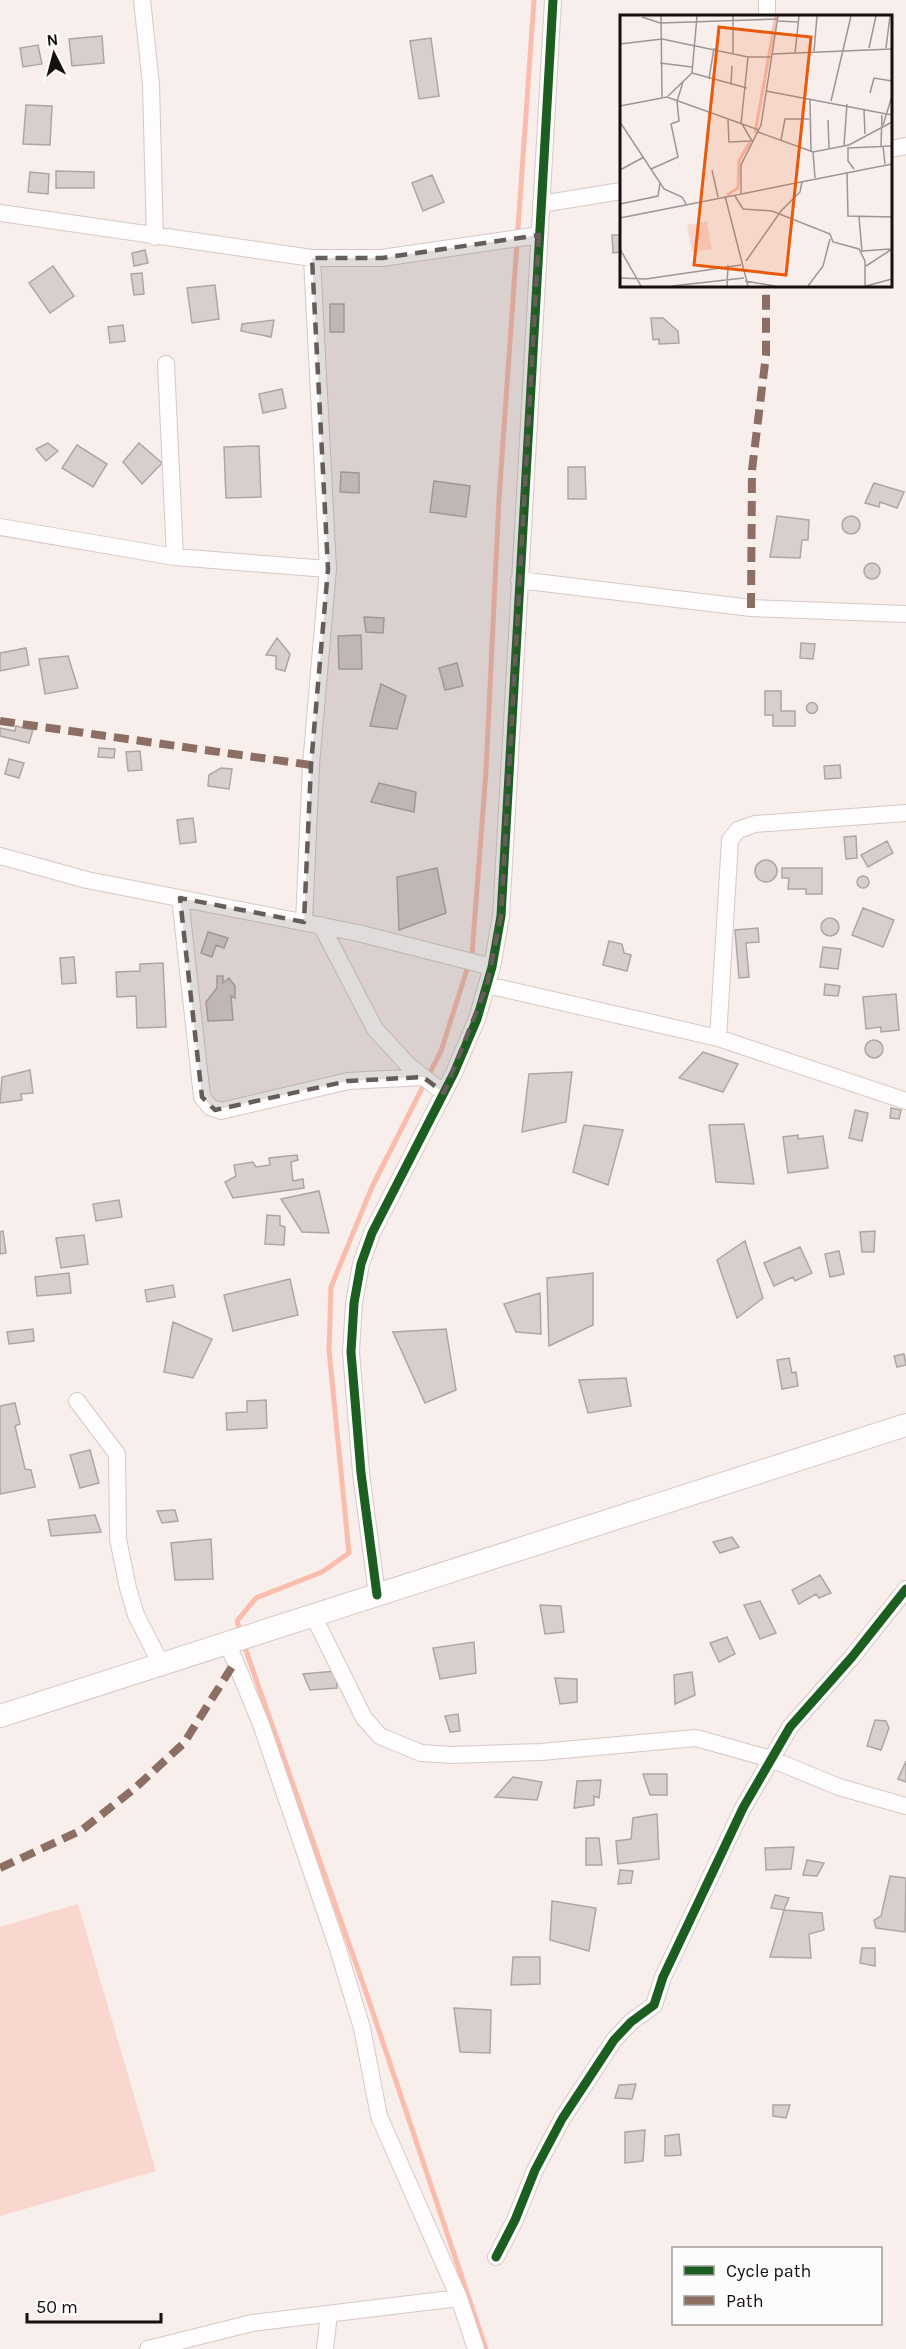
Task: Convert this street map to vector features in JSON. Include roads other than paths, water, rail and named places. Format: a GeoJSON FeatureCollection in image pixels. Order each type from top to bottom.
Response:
{"type":"FeatureCollection","features":[{"type":"Feature","properties":{"kind":"main road"},"geometry":{"type":"LineString","coordinates":[[0,1716],[906,1425]]}},
{"type":"Feature","properties":{"kind":"street"},"geometry":{"type":"LineString","coordinates":[[142,0],[151,85],[155,237]]}},
{"type":"Feature","properties":{"kind":"street"},"geometry":{"type":"LineString","coordinates":[[378,1595],[357,1432],[351,1352],[354,1303],[361,1264],[372,1233],[444,1093],[477,1019],[492,967],[501,916],[553,0]]}},
{"type":"Feature","properties":{"kind":"street"},"geometry":{"type":"LineString","coordinates":[[891,149],[906,146]]}},
{"type":"Feature","properties":{"kind":"street"},"geometry":{"type":"LineString","coordinates":[[541,204],[620,192]]}},
{"type":"Feature","properties":{"kind":"street"},"geometry":{"type":"LineString","coordinates":[[0,213],[312,258],[382,258],[539,235]]}},
{"type":"Feature","properties":{"kind":"street"},"geometry":{"type":"LineString","coordinates":[[304,922],[311,765],[328,569],[312,258]]}},
{"type":"Feature","properties":{"kind":"street"},"geometry":{"type":"LineString","coordinates":[[166,364],[175,557]]}},
{"type":"Feature","properties":{"kind":"street"},"geometry":{"type":"LineString","coordinates":[[0,527],[175,557],[328,569]]}},
{"type":"Feature","properties":{"kind":"street"},"geometry":{"type":"LineString","coordinates":[[519,580],[751,608],[906,614]]}},
{"type":"Feature","properties":{"kind":"street"},"geometry":{"type":"LineString","coordinates":[[718,1038],[730,840],[738,830],[754,824],[906,813]]}},
{"type":"Feature","properties":{"kind":"street"},"geometry":{"type":"LineString","coordinates":[[0,856],[87,880],[304,922],[492,967]]}},
{"type":"Feature","properties":{"kind":"street"},"geometry":{"type":"LineString","coordinates":[[180,898],[202,1097],[210,1107],[221,1111],[348,1081],[423,1077]]}},
{"type":"Feature","properties":{"kind":"street"},"geometry":{"type":"LineString","coordinates":[[321,926],[375,1029],[408,1065],[444,1093]]}},
{"type":"Feature","properties":{"kind":"street"},"geometry":{"type":"LineString","coordinates":[[487,985],[718,1038],[906,1101]]}},
{"type":"Feature","properties":{"kind":"street"},"geometry":{"type":"LineString","coordinates":[[77,1401],[117,1454],[118,1539],[128,1588],[136,1615],[161,1664]]}},
{"type":"Feature","properties":{"kind":"street"},"geometry":{"type":"LineString","coordinates":[[496,2257],[515,2220],[535,2170],[562,2119],[614,2040],[654,2005],[663,1977],[743,1808],[790,1727],[852,1657],[906,1589]]}},
{"type":"Feature","properties":{"kind":"street"},"geometry":{"type":"LineString","coordinates":[[313,1615],[364,1718],[380,1736],[421,1753],[452,1755],[541,1752],[696,1738],[771,1759],[839,1787],[906,1806]]}},
{"type":"Feature","properties":{"kind":"street"},"geometry":{"type":"LineString","coordinates":[[227,1642],[261,1724],[338,1949],[362,2028],[379,2115],[459,2298],[476,2349]]}},
{"type":"Feature","properties":{"kind":"street"},"geometry":{"type":"LineString","coordinates":[[148,2349],[252,2323],[459,2298]]}},
{"type":"Feature","properties":{"kind":"street"},"geometry":{"type":"LineString","coordinates":[[325,2349],[329,2314]]}},
{"type":"Feature","properties":{"kind":"waterway"},"geometry":{"type":"LineString","coordinates":[[241,1633],[237,1621],[256,1598],[322,1572],[349,1553],[329,1350],[331,1287],[372,1187],[441,1051],[472,954],[486,771],[499,499],[534,0]]}},
{"type":"Feature","properties":{"kind":"waterway"},"geometry":{"type":"LineString","coordinates":[[244,1645],[368,1998],[486,2349]]}}]}
